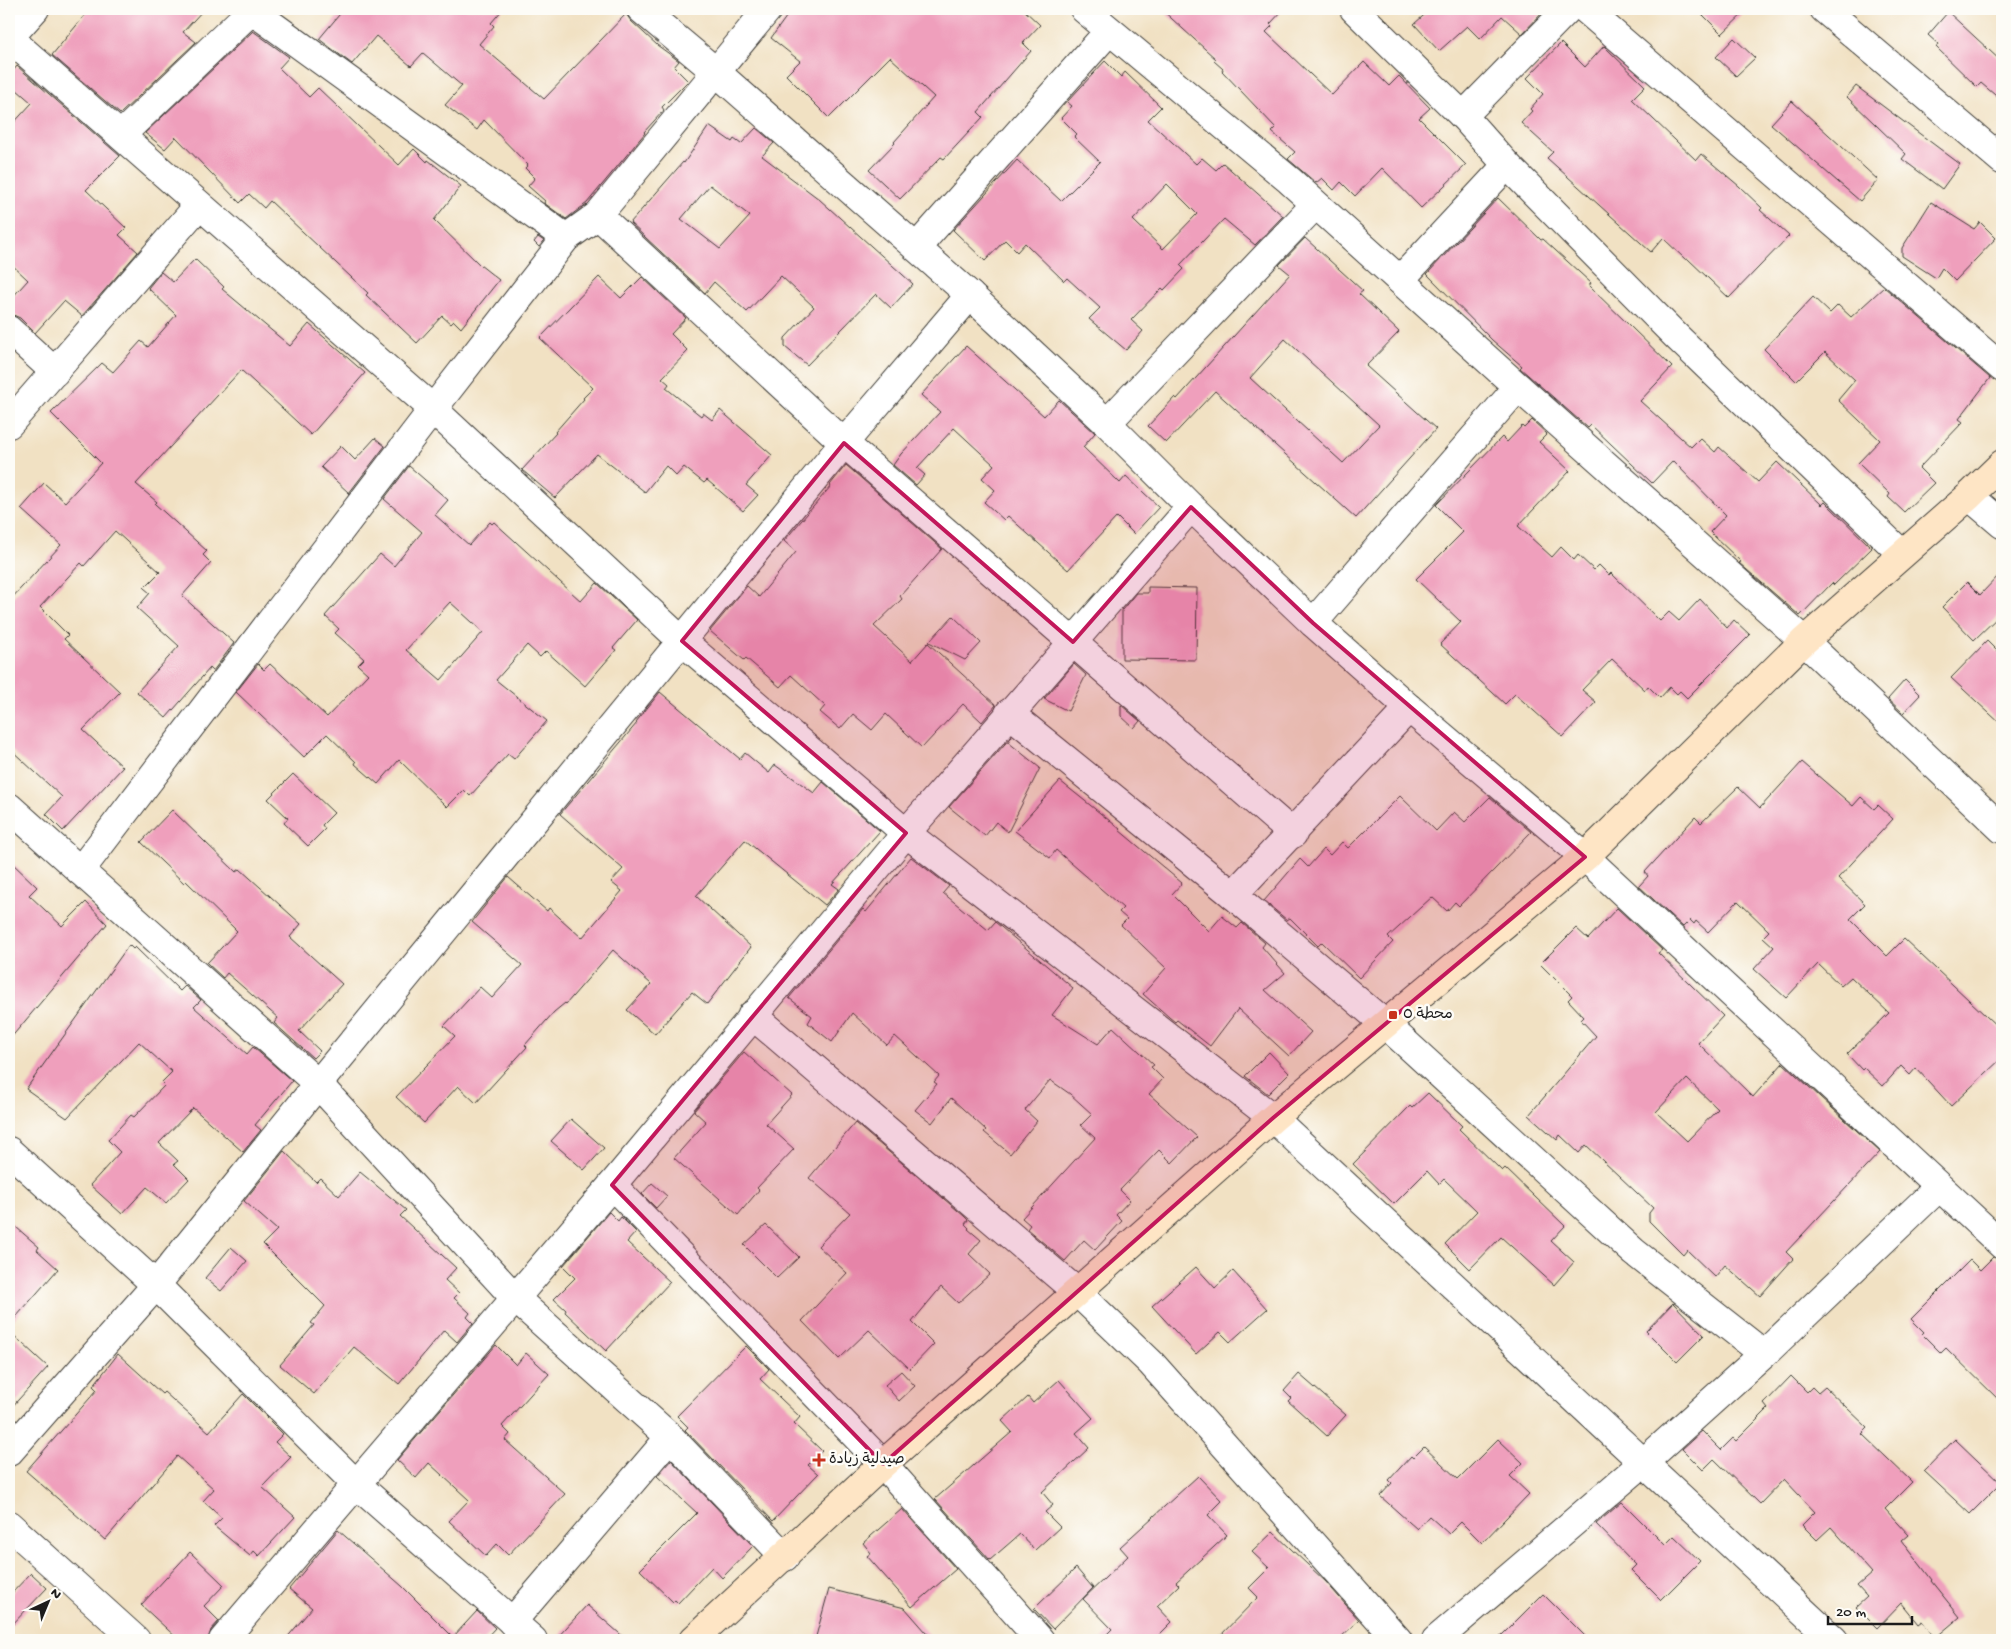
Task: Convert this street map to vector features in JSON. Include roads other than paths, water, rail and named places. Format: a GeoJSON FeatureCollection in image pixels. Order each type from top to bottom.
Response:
{"type":"FeatureCollection","features":[{"type":"Feature","properties":{"kind":"street"},"geometry":{"type":"LineString","coordinates":[[35,9],[9,38],[433,409],[682,641],[906,833],[1273,1118],[1834,1640]]}},
{"type":"Feature","properties":{"kind":"street"},"geometry":{"type":"LineString","coordinates":[[121,135],[251,9],[566,238]]}},
{"type":"Feature","properties":{"kind":"street"},"geometry":{"type":"LineString","coordinates":[[641,9],[715,71],[970,294],[1313,623],[1409,708],[1585,857],[2002,1245]]}},
{"type":"Feature","properties":{"kind":"street"},"geometry":{"type":"LineString","coordinates":[[80,871],[566,238],[598,215],[768,9]]}},
{"type":"Feature","properties":{"kind":"street"},"geometry":{"type":"LineString","coordinates":[[1084,9],[1289,180],[1804,641],[2002,829]]}},
{"type":"Feature","properties":{"kind":"street"},"geometry":{"type":"LineString","coordinates":[[1354,9],[1463,116],[1507,165],[1675,336],[1902,554]]}},
{"type":"Feature","properties":{"kind":"street"},"geometry":{"type":"LineString","coordinates":[[1463,116],[1568,9]]}},
{"type":"Feature","properties":{"kind":"street"},"geometry":{"type":"LineString","coordinates":[[1585,9],[2002,368]]}},
{"type":"Feature","properties":{"kind":"street"},"geometry":{"type":"LineString","coordinates":[[1824,9],[2002,160]]}},
{"type":"Feature","properties":{"kind":"street"},"geometry":{"type":"LineString","coordinates":[[917,247],[1110,31]]}},
{"type":"Feature","properties":{"kind":"street"},"geometry":{"type":"LineString","coordinates":[[1400,280],[1507,165]]}},
{"type":"Feature","properties":{"kind":"street"},"geometry":{"type":"LineString","coordinates":[[9,424],[199,205]]}},
{"type":"Feature","properties":{"kind":"street"},"geometry":{"type":"LineString","coordinates":[[1106,423],[1315,205]]}},
{"type":"Feature","properties":{"kind":"street"},"geometry":{"type":"LineString","coordinates":[[598,215],[844,443],[1293,834]]}},
{"type":"Feature","properties":{"kind":"street"},"geometry":{"type":"LineString","coordinates":[[9,1452],[156,1285],[318,1084],[844,443],[970,294]]}},
{"type":"Feature","properties":{"kind":"street"},"geometry":{"type":"LineString","coordinates":[[9,330],[55,372]]}},
{"type":"Feature","properties":{"kind":"street"},"geometry":{"type":"LineString","coordinates":[[1313,623],[1518,386]]}},
{"type":"Feature","properties":{"kind":"street"},"geometry":{"type":"LineString","coordinates":[[693,1640],[785,1557],[883,1464],[1273,1118],[1585,857],[1804,641],[1969,496],[2002,464]]}},
{"type":"Feature","properties":{"kind":"street"},"geometry":{"type":"LineString","coordinates":[[1969,496],[2002,524]]}},
{"type":"Feature","properties":{"kind":"street"},"geometry":{"type":"LineString","coordinates":[[223,1640],[355,1484],[516,1299],[906,833],[1191,507]]}},
{"type":"Feature","properties":{"kind":"street"},"geometry":{"type":"LineString","coordinates":[[1234,895],[1409,708]]}},
{"type":"Feature","properties":{"kind":"street"},"geometry":{"type":"LineString","coordinates":[[1009,713],[1234,895],[1385,1024],[1634,1252],[1764,1354]]}},
{"type":"Feature","properties":{"kind":"street"},"geometry":{"type":"LineString","coordinates":[[9,807],[318,1084],[516,1299],[670,1437],[785,1557]]}},
{"type":"Feature","properties":{"kind":"street"},"geometry":{"type":"LineString","coordinates":[[752,1015],[1078,1292],[1151,1363],[1398,1640]]}},
{"type":"Feature","properties":{"kind":"street"},"geometry":{"type":"LineString","coordinates":[[9,1151],[156,1285],[355,1484],[533,1640]]}},
{"type":"Feature","properties":{"kind":"street"},"geometry":{"type":"LineString","coordinates":[[612,1185],[883,1464],[1040,1640]]}},
{"type":"Feature","properties":{"kind":"street"},"geometry":{"type":"LineString","coordinates":[[1436,1640],[1643,1463],[1764,1354],[1939,1187]]}},
{"type":"Feature","properties":{"kind":"street"},"geometry":{"type":"LineString","coordinates":[[512,1622],[670,1437]]}},
{"type":"Feature","properties":{"kind":"street"},"geometry":{"type":"LineString","coordinates":[[9,1525],[136,1640]]}},
{"type":"Feature","properties":{"kind":"place","name":"محطة ٥"},"geometry":{"type":"Point","coordinates":[1393,1015]}},
{"type":"Feature","properties":{"kind":"place","name":"صيدلية زيادة"},"geometry":{"type":"Point","coordinates":[819,1460]}}]}
